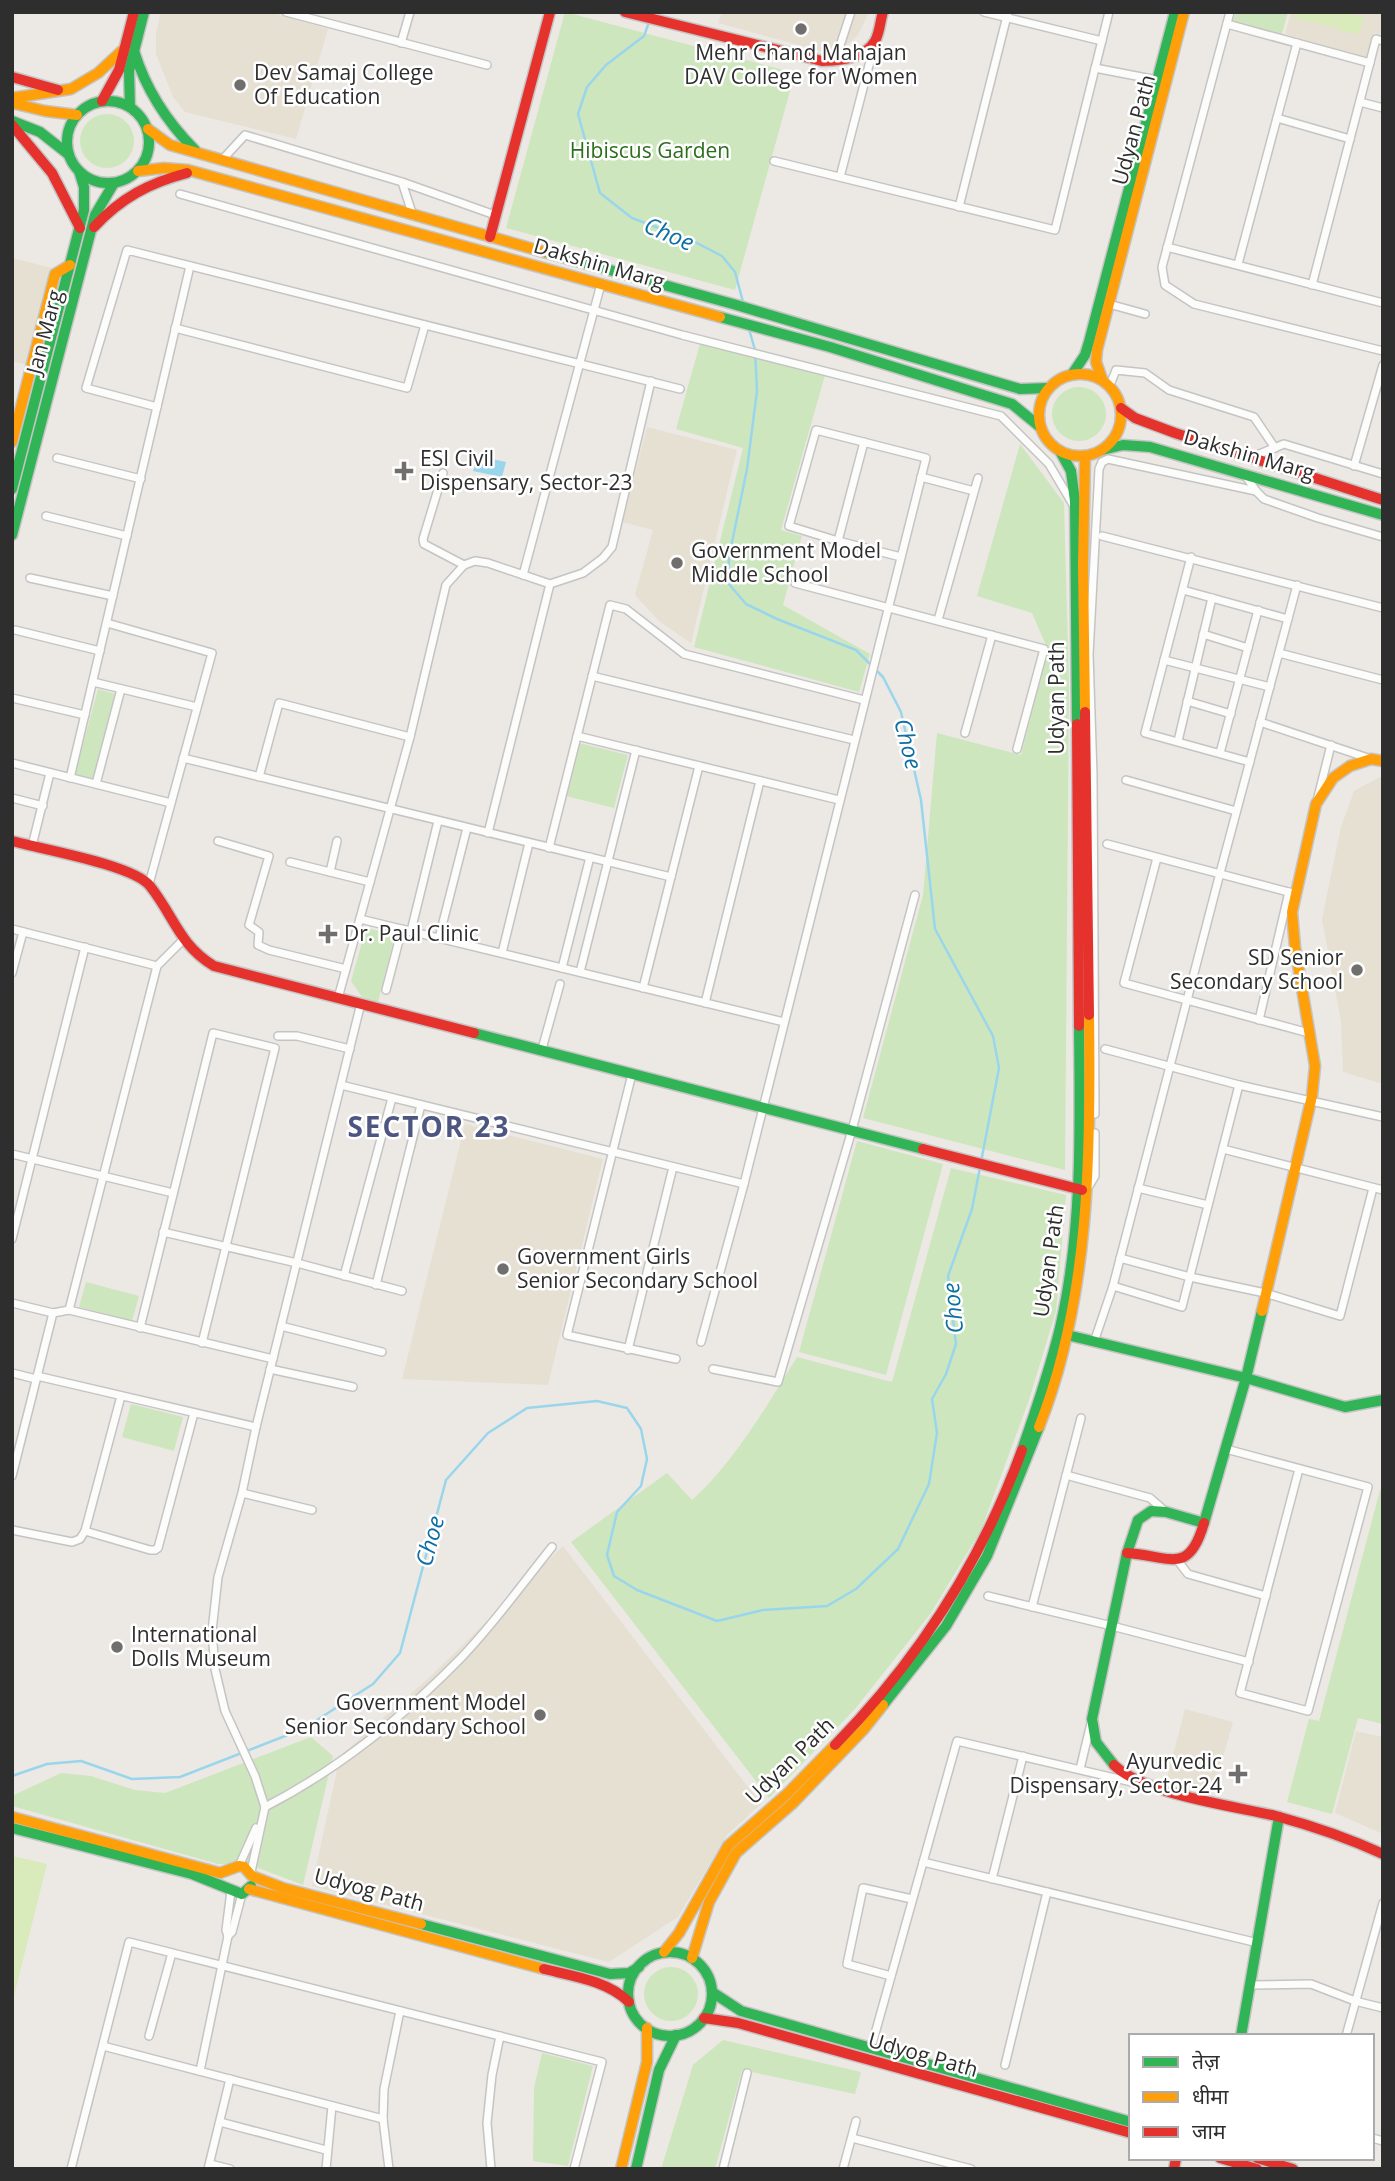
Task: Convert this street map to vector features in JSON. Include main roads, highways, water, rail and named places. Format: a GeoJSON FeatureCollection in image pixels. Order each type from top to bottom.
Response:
{"type":"FeatureCollection","features":[{"type":"Feature","properties":{"kind":"main road"},"geometry":{"type":"LineString","coordinates":[[12,123],[40,132],[68,154],[79,172],[97,181],[114,183],[125,180],[138,171],[148,157],[150,145],[148,129],[130,107],[127,93],[134,12]]}},
{"type":"Feature","properties":{"kind":"main road"},"geometry":{"type":"LineString","coordinates":[[102,101],[129,49],[144,12]]}},
{"type":"Feature","properties":{"kind":"main road"},"geometry":{"type":"LineString","coordinates":[[489,237],[550,12]]}},
{"type":"Feature","properties":{"kind":"main road"},"geometry":{"type":"LineString","coordinates":[[629,13],[822,61],[835,61],[859,54],[875,41],[883,12]]}},
{"type":"Feature","properties":{"kind":"main road","name":"Udyan Path"},"geometry":{"type":"LineString","coordinates":[[1073,373],[1085,355],[1089,342],[1175,12]]}},
{"type":"Feature","properties":{"kind":"main road","name":"Udyan Path"},"geometry":{"type":"LineString","coordinates":[[1106,382],[1097,362],[1097,350],[1184,12]]}},
{"type":"Feature","properties":{"kind":"main road"},"geometry":{"type":"LineString","coordinates":[[12,101],[62,92],[84,82],[129,49]]}},
{"type":"Feature","properties":{"kind":"main road"},"geometry":{"type":"LineString","coordinates":[[129,49],[142,81],[164,116],[172,128],[198,153]]}},
{"type":"Feature","properties":{"kind":"main road"},"geometry":{"type":"LineString","coordinates":[[12,77],[62,92]]}},
{"type":"Feature","properties":{"kind":"main road"},"geometry":{"type":"LineString","coordinates":[[12,101],[45,111],[77,115]]}},
{"type":"Feature","properties":{"kind":"main road"},"geometry":{"type":"LineString","coordinates":[[68,154],[69,128],[77,115],[90,105],[102,101],[130,107]]}},
{"type":"Feature","properties":{"kind":"main road"},"geometry":{"type":"LineString","coordinates":[[12,123],[52,173],[80,228]]}},
{"type":"Feature","properties":{"kind":"main road","name":"Dakshin Marg"},"geometry":{"type":"LineString","coordinates":[[148,129],[170,145],[414,216],[733,304],[1020,389],[1048,388]]}},
{"type":"Feature","properties":{"kind":"main road","name":"Dakshin Marg"},"geometry":{"type":"LineString","coordinates":[[138,171],[164,168],[193,172],[830,347],[1012,404],[1040,426]]}},
{"type":"Feature","properties":{"kind":"main road","name":"Jan Marg"},"geometry":{"type":"LineString","coordinates":[[12,489],[84,210],[84,187],[79,172]]}},
{"type":"Feature","properties":{"kind":"main road"},"geometry":{"type":"LineString","coordinates":[[91,230],[114,204],[157,180],[193,172]]}},
{"type":"Feature","properties":{"kind":"main road","name":"Jan Marg"},"geometry":{"type":"LineString","coordinates":[[12,535],[95,215],[114,183]]}},
{"type":"Feature","properties":{"kind":"main road"},"geometry":{"type":"LineString","coordinates":[[12,442],[55,274],[70,265]]}},
{"type":"Feature","properties":{"kind":"main road"},"geometry":{"type":"LineString","coordinates":[[1073,373],[1106,382],[1121,408],[1119,429],[1114,439],[1102,450],[1085,456],[1060,452],[1048,441],[1040,426],[1038,412],[1048,388],[1061,377],[1073,373]]}},
{"type":"Feature","properties":{"kind":"main road","name":"Dakshin Marg"},"geometry":{"type":"LineString","coordinates":[[1121,408],[1135,418],[1383,500]]}},
{"type":"Feature","properties":{"kind":"main road","name":"Dakshin Marg"},"geometry":{"type":"LineString","coordinates":[[1102,450],[1124,445],[1150,447],[1383,514]]}},
{"type":"Feature","properties":{"kind":"main road","name":"Udyan Path"},"geometry":{"type":"LineString","coordinates":[[1060,452],[1071,471],[1075,509],[1080,1116],[1084,1189]]}},
{"type":"Feature","properties":{"kind":"main road","name":"Udyan Path"},"geometry":{"type":"LineString","coordinates":[[692,1958],[709,1902],[736,1853],[793,1803],[864,1729],[946,1626],[987,1556],[1042,1419],[1063,1334],[1091,1131],[1083,565],[1085,456]]}},
{"type":"Feature","properties":{"kind":"main road"},"geometry":{"type":"LineString","coordinates":[[1127,1553],[1178,1561],[1190,1555],[1200,1542],[1247,1378],[1311,1100],[1315,1066],[1295,947],[1293,893],[1316,804],[1333,778],[1350,766],[1371,759],[1383,761]]}},
{"type":"Feature","properties":{"kind":"main road"},"geometry":{"type":"LineString","coordinates":[[12,841],[121,869],[149,884],[183,940],[199,957],[214,966],[1084,1189]]}},
{"type":"Feature","properties":{"kind":"main road"},"geometry":{"type":"LineString","coordinates":[[1063,1334],[1247,1378],[1345,1407],[1383,1400]]}},
{"type":"Feature","properties":{"kind":"main road","name":"Udyan Path"},"geometry":{"type":"LineString","coordinates":[[664,1952],[679,1933],[728,1846],[787,1794],[858,1721],[937,1620],[979,1551],[1006,1493],[1063,1334]]}},
{"type":"Feature","properties":{"kind":"main road"},"geometry":{"type":"LineString","coordinates":[[1204,1523],[1167,1512],[1152,1511],[1138,1520],[1127,1553],[1092,1719],[1096,1742],[1104,1755],[1119,1769],[1144,1785],[1346,1836],[1383,1854]]}},
{"type":"Feature","properties":{"kind":"main road"},"geometry":{"type":"LineString","coordinates":[[12,1817],[220,1873],[235,1867]]}},
{"type":"Feature","properties":{"kind":"main road"},"geometry":{"type":"LineString","coordinates":[[1241,2034],[1279,1817]]}},
{"type":"Feature","properties":{"kind":"main road","name":"Udyog Path"},"geometry":{"type":"LineString","coordinates":[[12,1828],[192,1874],[237,1891],[593,1982],[620,1993],[629,2002]]}},
{"type":"Feature","properties":{"kind":"main road"},"geometry":{"type":"LineString","coordinates":[[235,1867],[225,1878],[237,1891],[253,1883],[252,1874]]}},
{"type":"Feature","properties":{"kind":"main road","name":"Udyog Path"},"geometry":{"type":"LineString","coordinates":[[235,1867],[283,1888],[610,1974],[629,1973],[639,1967]]}},
{"type":"Feature","properties":{"kind":"main road"},"geometry":{"type":"LineString","coordinates":[[664,1952],[679,1953],[692,1958],[706,1972],[712,1992],[704,2018],[695,2027],[676,2035],[661,2034],[647,2028],[637,2019],[629,2002],[630,1983],[639,1967],[648,1959],[664,1952]]}},
{"type":"Feature","properties":{"kind":"main road","name":"Udyog Path"},"geometry":{"type":"LineString","coordinates":[[712,1992],[741,2011],[1129,2121]]}},
{"type":"Feature","properties":{"kind":"main road","name":"Udyog Path"},"geometry":{"type":"LineString","coordinates":[[704,2018],[738,2023],[1129,2132]]}},
{"type":"Feature","properties":{"kind":"main road"},"geometry":{"type":"LineString","coordinates":[[621,2169],[647,2062],[647,2028]]}},
{"type":"Feature","properties":{"kind":"main road"},"geometry":{"type":"LineString","coordinates":[[636,2169],[659,2070],[676,2035]]}},
{"type":"Feature","properties":{"kind":"main road"},"geometry":{"type":"LineString","coordinates":[[1227,2160],[1257,2169]]}},
{"type":"Feature","properties":{"kind":"main road"},"geometry":{"type":"LineString","coordinates":[[1263,2160],[1293,2169]]}},
{"type":"Feature","properties":{"kind":"water"},"geometry":{"type":"Polygon","coordinates":[[[478,456],[506,462],[502,477],[473,471],[478,456]]]}},
{"type":"Feature","properties":{"kind":"waterway","name":"Choe"},"geometry":{"type":"LineString","coordinates":[[649,22],[644,36],[606,65],[587,87],[578,114],[600,193],[632,218],[693,241],[722,256],[735,272],[743,302]]}},
{"type":"Feature","properties":{"kind":"waterway","name":"Choe"},"geometry":{"type":"LineString","coordinates":[[12,1776],[47,1764],[81,1761],[132,1779],[180,1777],[303,1729],[373,1684],[400,1653],[446,1480],[488,1433],[527,1408],[597,1401],[627,1408],[641,1429],[647,1459],[641,1486],[617,1512],[607,1555],[614,1576],[637,1590],[717,1621],[763,1610],[827,1606],[856,1589],[898,1549],[929,1484],[937,1433],[932,1399],[946,1374],[956,1344],[948,1276],[972,1209],[999,1068],[993,1036],[935,929],[921,800],[901,712],[883,677],[856,650],[746,604],[728,583],[729,557],[747,469],[757,391],[755,350],[749,329]]}},
{"type":"Feature","properties":{"kind":"place","name":"Mehr Chand Mahajan DAV College for Women"},"geometry":{"type":"Point","coordinates":[801,29]}},
{"type":"Feature","properties":{"kind":"place","name":"Dev Samaj College Of Education"},"geometry":{"type":"Point","coordinates":[240,85]}},
{"type":"Feature","properties":{"kind":"place","name":"ESI Civil Dispensary, Sector-23"},"geometry":{"type":"Point","coordinates":[404,471]}},
{"type":"Feature","properties":{"kind":"place","name":"Government Model Middle School"},"geometry":{"type":"Point","coordinates":[677,563]}},
{"type":"Feature","properties":{"kind":"place","name":"Dr. Paul Clinic"},"geometry":{"type":"Point","coordinates":[328,934]}},
{"type":"Feature","properties":{"kind":"place","name":"SD Senior Secondary School"},"geometry":{"type":"Point","coordinates":[1357,970]}},
{"type":"Feature","properties":{"kind":"place","name":"Government Girls Senior Secondary School"},"geometry":{"type":"Point","coordinates":[503,1269]}},
{"type":"Feature","properties":{"kind":"place","name":"International Dolls Museum"},"geometry":{"type":"Point","coordinates":[117,1647]}},
{"type":"Feature","properties":{"kind":"place","name":"Government Model Senior Secondary School"},"geometry":{"type":"Point","coordinates":[540,1715]}},
{"type":"Feature","properties":{"kind":"place","name":"Ayurvedic Dispensary, Sector-24"},"geometry":{"type":"Point","coordinates":[1238,1774]}},
{"type":"Feature","properties":{"kind":"district","name":"SECTOR 23"},"geometry":{"type":"Point","coordinates":[429,1127]}},
{"type":"Feature","properties":{"kind":"park label","name":"Hibiscus Garden"},"geometry":{"type":"Point","coordinates":[650,151]}}]}
